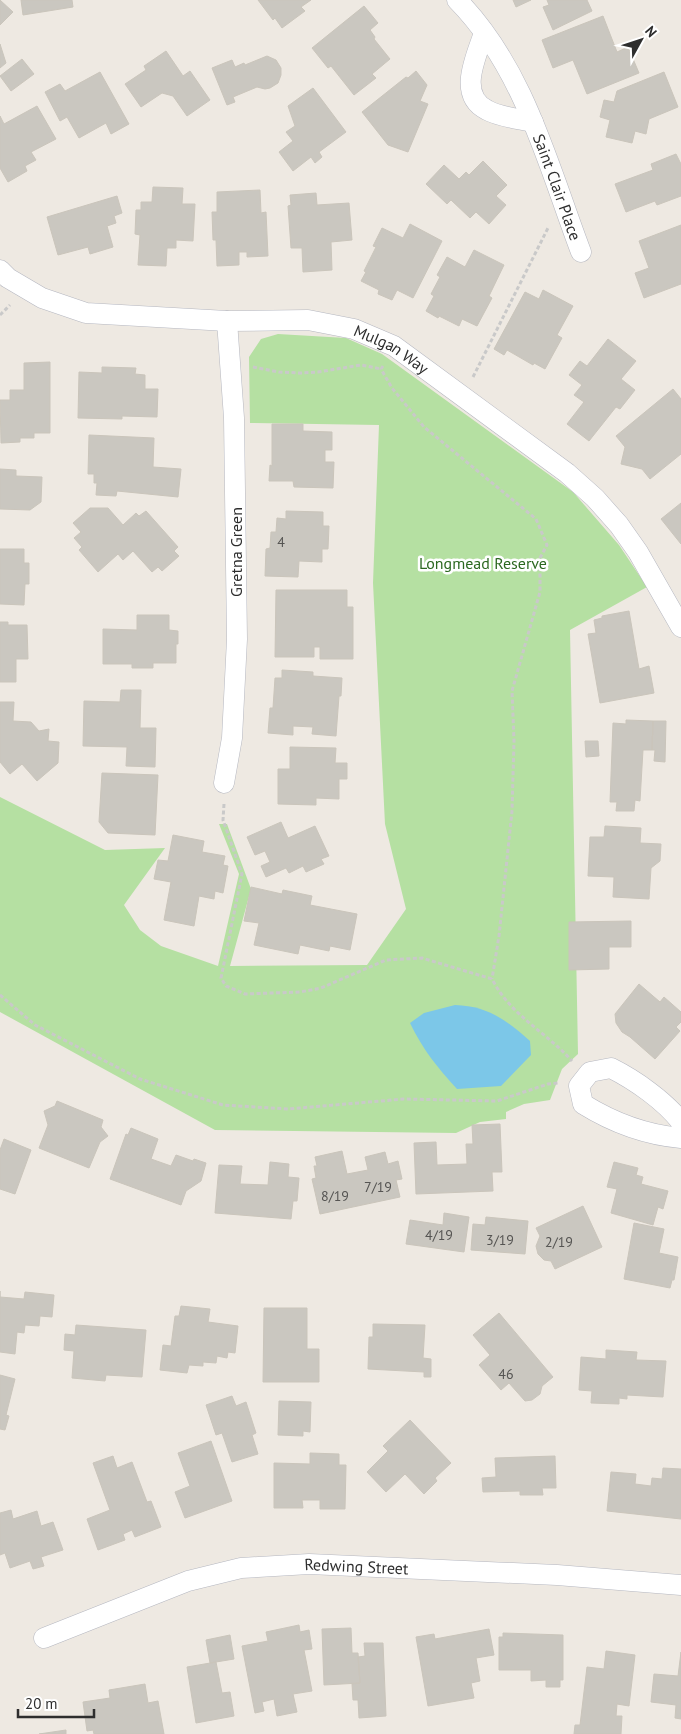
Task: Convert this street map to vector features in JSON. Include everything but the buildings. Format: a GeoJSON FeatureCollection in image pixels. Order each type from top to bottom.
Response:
{"type":"FeatureCollection","features":[{"type":"Feature","properties":{"kind":"street","name":"Saint Clair Place"},"geometry":{"type":"LineString","coordinates":[[457,0],[473,16],[513,78],[533,122],[581,252]]}},
{"type":"Feature","properties":{"kind":"street","name":"Saint Clair Place"},"geometry":{"type":"LineString","coordinates":[[484,33],[470,74],[470,88],[476,103],[488,111],[533,122]]}},
{"type":"Feature","properties":{"kind":"street","name":"Mulgan Way"},"geometry":{"type":"LineString","coordinates":[[0,270],[8,278],[42,298],[86,313],[227,321],[308,320],[354,329],[394,346],[424,367],[462,398],[567,473],[595,498],[619,525],[638,552],[681,627]]}},
{"type":"Feature","properties":{"kind":"street","name":"Gretna Green"},"geometry":{"type":"LineString","coordinates":[[224,783],[232,738],[237,639],[236,480],[234,418],[227,321]]}},
{"type":"Feature","properties":{"kind":"street"},"geometry":{"type":"LineString","coordinates":[[681,1122],[629,1077],[611,1068],[590,1072],[572,1084],[583,1104],[605,1118],[664,1137],[681,1138]]}},
{"type":"Feature","properties":{"kind":"street","name":"Redwing Street"},"geometry":{"type":"LineString","coordinates":[[44,1638],[188,1581],[241,1568],[319,1564],[557,1575],[681,1585]]}},
{"type":"Feature","properties":{"kind":"path"},"geometry":{"type":"LineString","coordinates":[[462,398],[562,201]]}},
{"type":"Feature","properties":{"kind":"path"},"geometry":{"type":"LineString","coordinates":[[381,369],[394,346]]}},
{"type":"Feature","properties":{"kind":"path"},"geometry":{"type":"LineString","coordinates":[[0,995],[35,1025],[140,1079],[223,1105],[288,1109],[404,1099],[497,1101],[548,1084],[572,1084],[575,1065],[562,1050],[526,1022],[500,995],[492,979],[499,936],[512,811],[514,741],[512,691],[540,592],[540,558],[547,545],[536,519],[424,427],[392,388],[381,369],[361,365],[300,373],[279,372],[247,366],[229,367]]}},
{"type":"Feature","properties":{"kind":"path"},"geometry":{"type":"LineString","coordinates":[[224,783],[223,820],[242,874],[222,978],[226,986],[245,994],[300,992],[320,988],[386,960],[422,958],[492,979]]}},
{"type":"Feature","properties":{"kind":"green space","name":"Longmead Reserve"},"geometry":{"type":"Polygon","coordinates":[[[278,334],[346,338],[382,354],[573,492],[619,545],[647,587],[570,630],[578,1054],[562,1069],[550,1100],[524,1104],[506,1112],[506,1119],[480,1122],[456,1133],[215,1130],[0,1012],[0,797],[105,850],[165,848],[124,905],[140,930],[161,946],[218,966],[239,874],[219,824],[227,824],[251,889],[230,966],[367,965],[406,909],[385,824],[373,583],[379,425],[250,423],[249,357],[261,339],[278,334]]]}},
{"type":"Feature","properties":{"kind":"water"},"geometry":{"type":"Polygon","coordinates":[[[455,1005],[487,1011],[513,1027],[530,1041],[531,1055],[501,1086],[457,1089],[420,1042],[410,1023],[424,1013],[455,1005]]]}}]}
